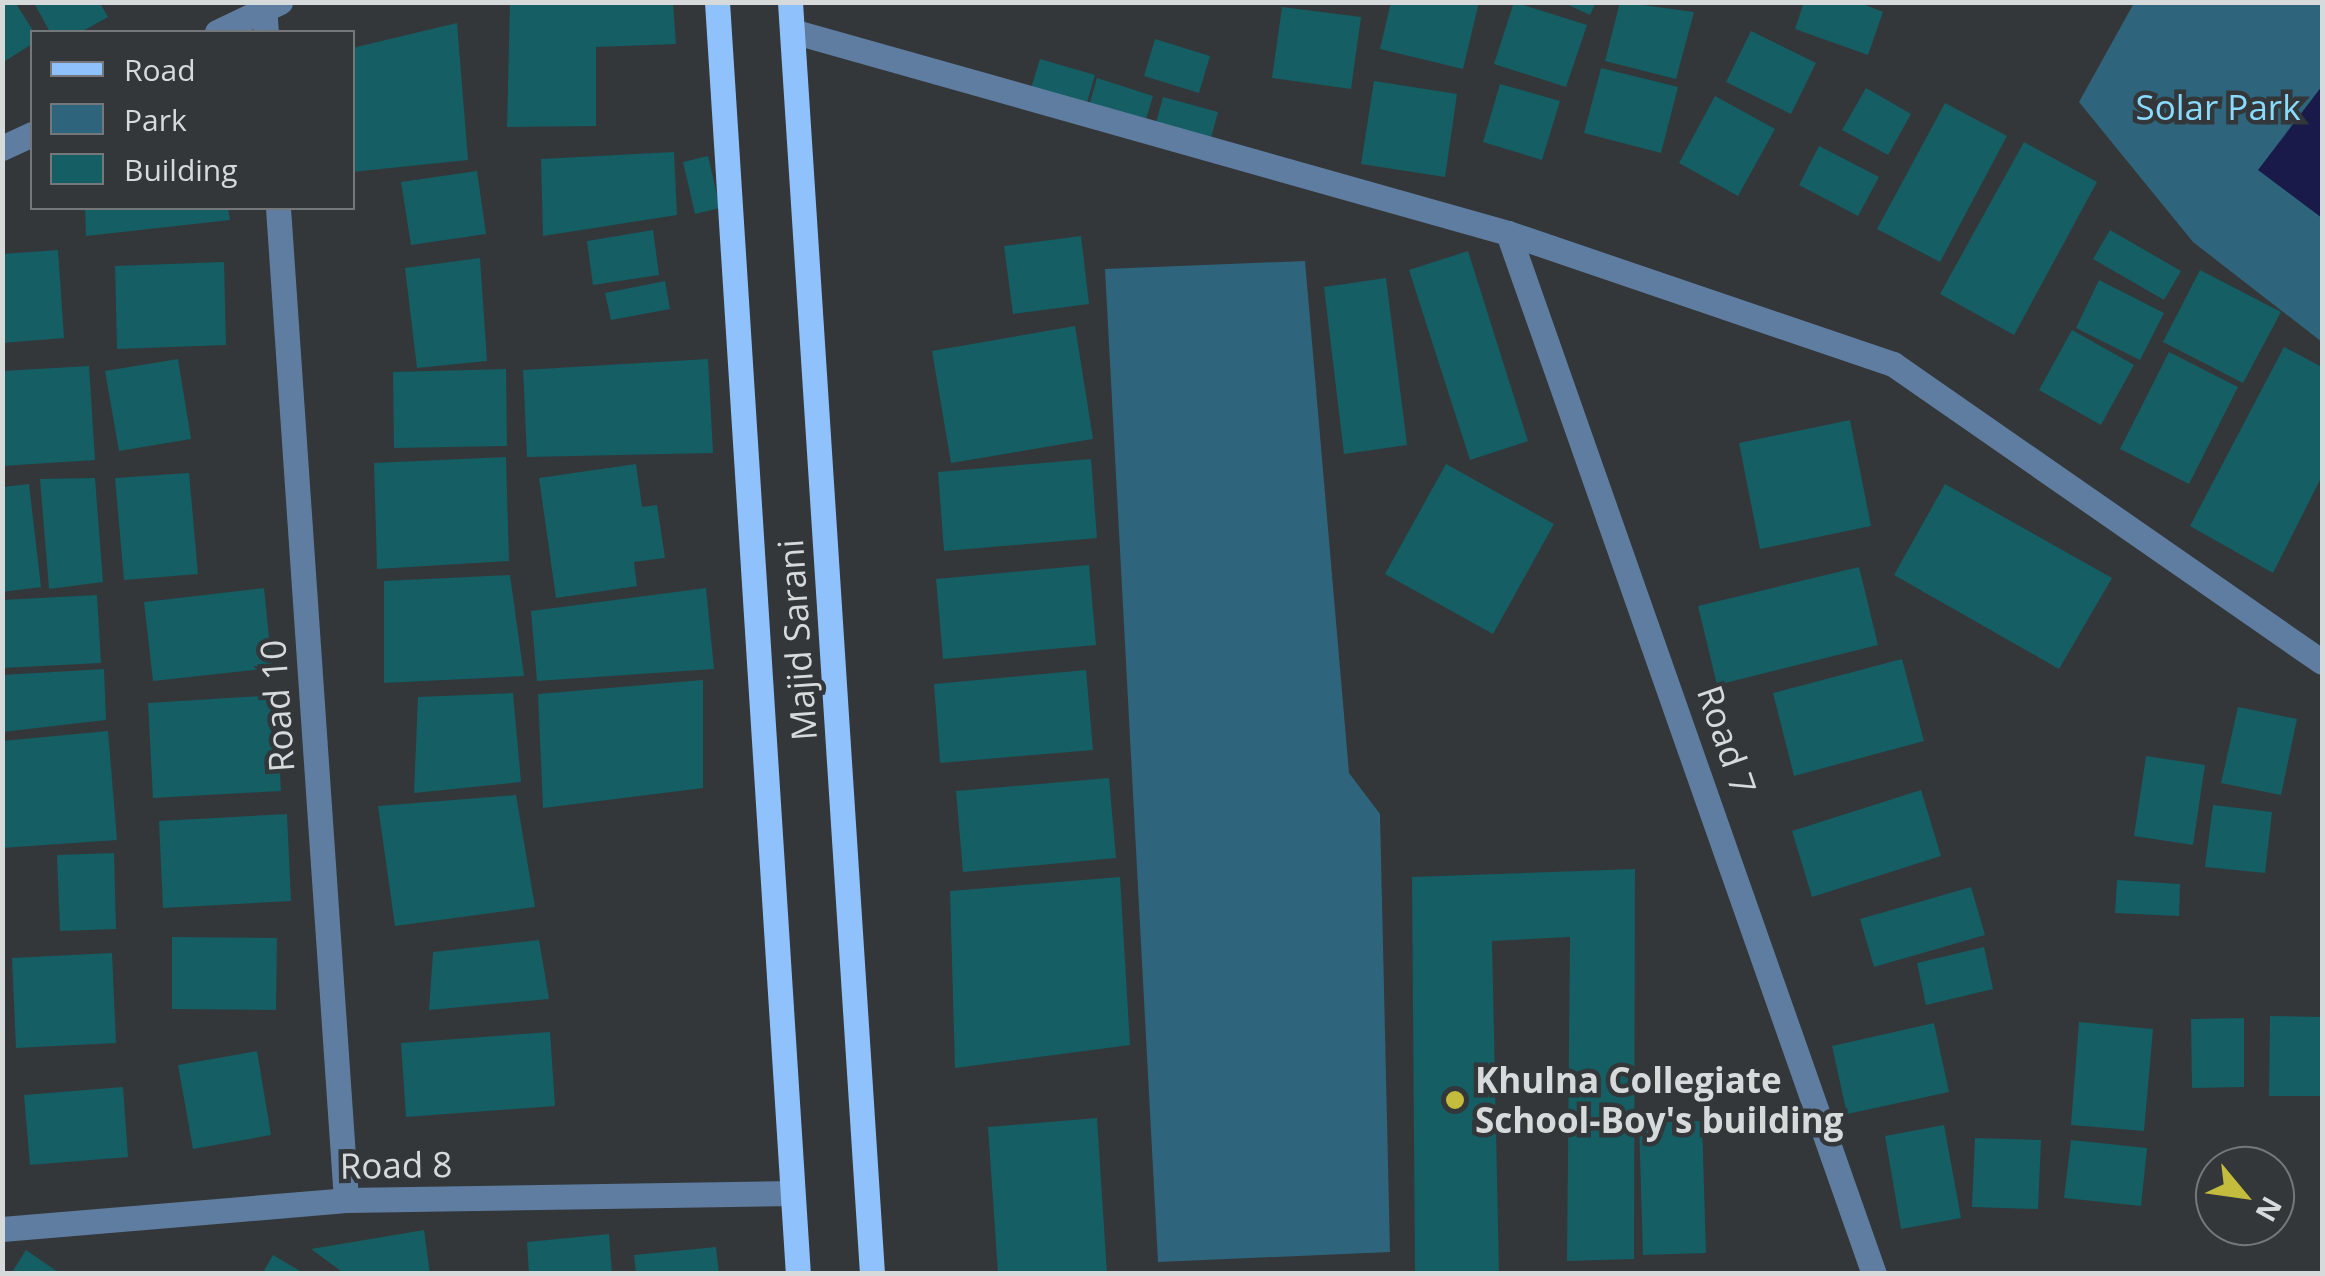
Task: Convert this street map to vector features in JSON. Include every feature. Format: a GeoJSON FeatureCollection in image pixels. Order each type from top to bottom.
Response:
{"type":"FeatureCollection","features":[{"type":"Feature","properties":{"kind":"main road","name":"Majid Sarani"},"geometry":{"type":"LineString","coordinates":[[717,2],[798,1274]]}},
{"type":"Feature","properties":{"kind":"main road","name":"Majid Sarani"},"geometry":{"type":"LineString","coordinates":[[790,2],[872,1274]]}},
{"type":"Feature","properties":{"kind":"street"},"geometry":{"type":"LineString","coordinates":[[221,30],[272,4]]}},
{"type":"Feature","properties":{"kind":"street"},"geometry":{"type":"LineString","coordinates":[[266,30],[272,4]]}},
{"type":"Feature","properties":{"kind":"street"},"geometry":{"type":"LineString","coordinates":[[792,31],[1508,232],[1893,364],[2322,662]]}},
{"type":"Feature","properties":{"kind":"street"},"geometry":{"type":"LineString","coordinates":[[2,148],[30,135]]}},
{"type":"Feature","properties":{"kind":"street","name":"Road 10"},"geometry":{"type":"LineString","coordinates":[[278,210],[346,1200]]}},
{"type":"Feature","properties":{"kind":"street","name":"Road 7"},"geometry":{"type":"LineString","coordinates":[[1508,232],[1874,1274]]}},
{"type":"Feature","properties":{"kind":"street","name":"Road 8"},"geometry":{"type":"LineString","coordinates":[[2,1229],[346,1200],[792,1194]]}},
{"type":"Feature","properties":{"kind":"green space","name":"Solar Park"},"geometry":{"type":"Polygon","coordinates":[[[2134,3],[2322,3],[2322,342],[2193,242],[2079,102],[2134,3]]]}},
{"type":"Feature","properties":{"kind":"green space"},"geometry":{"type":"Polygon","coordinates":[[[1305,261],[1349,773],[1380,814],[1390,1252],[1158,1262],[1105,269],[1305,261]]]}},
{"type":"Feature","properties":{"kind":"shaded area"},"geometry":{"type":"Polygon","coordinates":[[[2322,86],[2322,218],[2258,170],[2322,86]]]}},
{"type":"Feature","properties":{"kind":"building"},"geometry":{"type":"Polygon","coordinates":[[[2,2],[15,2],[33,30],[30,45],[2,63],[2,2]]]}},
{"type":"Feature","properties":{"kind":"building"},"geometry":{"type":"Polygon","coordinates":[[[510,2],[673,2],[676,44],[596,47],[596,126],[507,127],[510,2]]]}},
{"type":"Feature","properties":{"kind":"building"},"geometry":{"type":"Polygon","coordinates":[[[1391,2],[1479,2],[1463,69],[1380,49],[1391,2]]]}},
{"type":"Feature","properties":{"kind":"building"},"geometry":{"type":"Polygon","coordinates":[[[1514,2],[1587,25],[1566,87],[1494,64],[1514,2]]]}},
{"type":"Feature","properties":{"kind":"building"},"geometry":{"type":"Polygon","coordinates":[[[1562,2],[1596,2],[1590,15],[1562,2]]]}},
{"type":"Feature","properties":{"kind":"building"},"geometry":{"type":"Polygon","coordinates":[[[1620,2],[1694,12],[1676,79],[1605,61],[1620,2]]]}},
{"type":"Feature","properties":{"kind":"building"},"geometry":{"type":"Polygon","coordinates":[[[1804,2],[1858,2],[1883,12],[1868,55],[1795,29],[1804,2]]]}},
{"type":"Feature","properties":{"kind":"building"},"geometry":{"type":"Polygon","coordinates":[[[34,3],[100,3],[108,17],[85,30],[49,30],[34,3]]]}},
{"type":"Feature","properties":{"kind":"building"},"geometry":{"type":"Polygon","coordinates":[[[1282,7],[1361,17],[1351,89],[1272,78],[1282,7]]]}},
{"type":"Feature","properties":{"kind":"building"},"geometry":{"type":"Polygon","coordinates":[[[457,23],[468,160],[355,172],[355,47],[457,23]]]}},
{"type":"Feature","properties":{"kind":"building"},"geometry":{"type":"Polygon","coordinates":[[[1751,31],[1816,63],[1791,114],[1726,82],[1751,31]]]}},
{"type":"Feature","properties":{"kind":"building"},"geometry":{"type":"Polygon","coordinates":[[[1155,39],[1210,56],[1199,93],[1144,76],[1155,39]]]}},
{"type":"Feature","properties":{"kind":"building"},"geometry":{"type":"Polygon","coordinates":[[[1040,59],[1095,75],[1084,113],[1029,95],[1040,59]]]}},
{"type":"Feature","properties":{"kind":"building"},"geometry":{"type":"Polygon","coordinates":[[[1601,68],[1678,87],[1661,153],[1584,133],[1601,68]]]}},
{"type":"Feature","properties":{"kind":"building"},"geometry":{"type":"Polygon","coordinates":[[[1097,78],[1153,96],[1142,132],[1086,116],[1097,78]]]}},
{"type":"Feature","properties":{"kind":"building"},"geometry":{"type":"Polygon","coordinates":[[[1374,81],[1457,94],[1445,177],[1361,164],[1374,81]]]}},
{"type":"Feature","properties":{"kind":"building"},"geometry":{"type":"Polygon","coordinates":[[[1500,84],[1560,101],[1542,160],[1483,142],[1500,84]]]}},
{"type":"Feature","properties":{"kind":"building"},"geometry":{"type":"Polygon","coordinates":[[[1866,88],[1911,114],[1888,155],[1842,130],[1866,88]]]}},
{"type":"Feature","properties":{"kind":"building"},"geometry":{"type":"Polygon","coordinates":[[[1715,96],[1775,129],[1738,196],[1679,163],[1715,96]]]}},
{"type":"Feature","properties":{"kind":"building"},"geometry":{"type":"Polygon","coordinates":[[[1163,97],[1218,112],[1208,149],[1153,134],[1163,97]]]}},
{"type":"Feature","properties":{"kind":"building"},"geometry":{"type":"Polygon","coordinates":[[[1945,103],[2007,136],[1940,262],[1877,229],[1945,103]]]}},
{"type":"Feature","properties":{"kind":"building"},"geometry":{"type":"Polygon","coordinates":[[[2024,142],[2097,182],[2014,335],[1940,294],[2024,142]]]}},
{"type":"Feature","properties":{"kind":"building"},"geometry":{"type":"Polygon","coordinates":[[[1819,146],[1879,177],[1858,216],[1799,185],[1819,146]]]}},
{"type":"Feature","properties":{"kind":"building"},"geometry":{"type":"Polygon","coordinates":[[[674,152],[677,215],[543,236],[541,159],[674,152]]]}},
{"type":"Feature","properties":{"kind":"building"},"geometry":{"type":"Polygon","coordinates":[[[708,156],[720,208],[695,214],[683,162],[708,156]]]}},
{"type":"Feature","properties":{"kind":"building"},"geometry":{"type":"Polygon","coordinates":[[[477,171],[486,234],[411,245],[401,182],[477,171]]]}},
{"type":"Feature","properties":{"kind":"building"},"geometry":{"type":"Polygon","coordinates":[[[85,210],[228,210],[230,220],[86,236],[85,210]]]}},
{"type":"Feature","properties":{"kind":"building"},"geometry":{"type":"Polygon","coordinates":[[[653,230],[659,275],[593,285],[587,241],[653,230]]]}},
{"type":"Feature","properties":{"kind":"building"},"geometry":{"type":"Polygon","coordinates":[[[2110,230],[2181,271],[2164,300],[2093,259],[2110,230]]]}},
{"type":"Feature","properties":{"kind":"building"},"geometry":{"type":"Polygon","coordinates":[[[1081,236],[1089,304],[1013,314],[1004,246],[1081,236]]]}},
{"type":"Feature","properties":{"kind":"building"},"geometry":{"type":"Polygon","coordinates":[[[58,250],[64,338],[2,343],[2,254],[58,250]]]}},
{"type":"Feature","properties":{"kind":"building"},"geometry":{"type":"Polygon","coordinates":[[[1468,251],[1528,441],[1470,460],[1409,270],[1468,251]]]}},
{"type":"Feature","properties":{"kind":"building"},"geometry":{"type":"Polygon","coordinates":[[[480,258],[487,361],[417,368],[405,268],[480,258]]]}},
{"type":"Feature","properties":{"kind":"building"},"geometry":{"type":"Polygon","coordinates":[[[224,262],[226,345],[117,349],[115,266],[224,262]]]}},
{"type":"Feature","properties":{"kind":"building"},"geometry":{"type":"Polygon","coordinates":[[[2200,270],[2281,312],[2243,383],[2163,342],[2200,270]]]}},
{"type":"Feature","properties":{"kind":"building"},"geometry":{"type":"Polygon","coordinates":[[[1386,278],[1407,445],[1344,454],[1324,287],[1386,278]]]}},
{"type":"Feature","properties":{"kind":"building"},"geometry":{"type":"Polygon","coordinates":[[[2099,280],[2164,313],[2140,360],[2076,328],[2099,280]]]}},
{"type":"Feature","properties":{"kind":"building"},"geometry":{"type":"Polygon","coordinates":[[[665,281],[670,309],[611,320],[605,293],[665,281]]]}},
{"type":"Feature","properties":{"kind":"building"},"geometry":{"type":"Polygon","coordinates":[[[1075,326],[1093,439],[951,463],[932,351],[1075,326]]]}},
{"type":"Feature","properties":{"kind":"building"},"geometry":{"type":"Polygon","coordinates":[[[2072,330],[2134,365],[2101,425],[2039,390],[2072,330]]]}},
{"type":"Feature","properties":{"kind":"building"},"geometry":{"type":"Polygon","coordinates":[[[2284,347],[2322,367],[2322,476],[2273,573],[2190,526],[2284,347]]]}},
{"type":"Feature","properties":{"kind":"building"},"geometry":{"type":"Polygon","coordinates":[[[2169,352],[2238,387],[2189,484],[2120,449],[2169,352]]]}},
{"type":"Feature","properties":{"kind":"building"},"geometry":{"type":"Polygon","coordinates":[[[178,359],[191,439],[119,451],[105,371],[178,359]]]}},
{"type":"Feature","properties":{"kind":"building"},"geometry":{"type":"Polygon","coordinates":[[[708,359],[713,453],[527,457],[523,370],[708,359]]]}},
{"type":"Feature","properties":{"kind":"building"},"geometry":{"type":"Polygon","coordinates":[[[89,366],[95,460],[2,466],[2,371],[89,366]]]}},
{"type":"Feature","properties":{"kind":"building"},"geometry":{"type":"Polygon","coordinates":[[[506,369],[507,446],[394,448],[393,372],[506,369]]]}},
{"type":"Feature","properties":{"kind":"building"},"geometry":{"type":"Polygon","coordinates":[[[1850,420],[1871,526],[1760,549],[1739,443],[1850,420]]]}},
{"type":"Feature","properties":{"kind":"building"},"geometry":{"type":"Polygon","coordinates":[[[506,457],[509,561],[377,569],[374,463],[506,457]]]}},
{"type":"Feature","properties":{"kind":"building"},"geometry":{"type":"Polygon","coordinates":[[[1091,459],[1097,538],[944,551],[938,472],[1091,459]]]}},
{"type":"Feature","properties":{"kind":"building"},"geometry":{"type":"Polygon","coordinates":[[[636,464],[642,507],[657,505],[665,558],[634,562],[637,586],[556,598],[539,478],[636,464]]]}},
{"type":"Feature","properties":{"kind":"building"},"geometry":{"type":"Polygon","coordinates":[[[1446,464],[1554,524],[1493,634],[1385,574],[1446,464]]]}},
{"type":"Feature","properties":{"kind":"building"},"geometry":{"type":"Polygon","coordinates":[[[189,473],[198,574],[124,580],[115,478],[189,473]]]}},
{"type":"Feature","properties":{"kind":"building"},"geometry":{"type":"Polygon","coordinates":[[[95,478],[103,582],[49,589],[40,479],[95,478]]]}},
{"type":"Feature","properties":{"kind":"building"},"geometry":{"type":"Polygon","coordinates":[[[29,484],[41,587],[2,592],[2,487],[29,484]]]}},
{"type":"Feature","properties":{"kind":"building"},"geometry":{"type":"Polygon","coordinates":[[[1945,484],[2112,578],[2059,669],[1894,575],[1945,484]]]}},
{"type":"Feature","properties":{"kind":"building"},"geometry":{"type":"Polygon","coordinates":[[[1089,565],[1096,645],[943,659],[936,579],[1089,565]]]}},
{"type":"Feature","properties":{"kind":"building"},"geometry":{"type":"Polygon","coordinates":[[[1859,567],[1878,645],[1717,685],[1698,606],[1859,567]]]}},
{"type":"Feature","properties":{"kind":"building"},"geometry":{"type":"Polygon","coordinates":[[[510,575],[524,676],[384,683],[384,581],[510,575]]]}},
{"type":"Feature","properties":{"kind":"building"},"geometry":{"type":"Polygon","coordinates":[[[264,588],[272,668],[153,681],[144,602],[264,588]]]}},
{"type":"Feature","properties":{"kind":"building"},"geometry":{"type":"Polygon","coordinates":[[[706,588],[714,669],[537,681],[531,611],[706,588]]]}},
{"type":"Feature","properties":{"kind":"building"},"geometry":{"type":"Polygon","coordinates":[[[97,595],[101,663],[3,668],[2,600],[97,595]]]}},
{"type":"Feature","properties":{"kind":"building"},"geometry":{"type":"Polygon","coordinates":[[[1902,659],[1924,741],[1794,776],[1773,693],[1902,659]]]}},
{"type":"Feature","properties":{"kind":"building"},"geometry":{"type":"Polygon","coordinates":[[[104,669],[106,720],[2,732],[2,675],[104,669]]]}},
{"type":"Feature","properties":{"kind":"building"},"geometry":{"type":"Polygon","coordinates":[[[1086,670],[1093,750],[940,763],[934,684],[1086,670]]]}},
{"type":"Feature","properties":{"kind":"building"},"geometry":{"type":"Polygon","coordinates":[[[703,680],[703,788],[543,808],[538,694],[703,680]]]}},
{"type":"Feature","properties":{"kind":"building"},"geometry":{"type":"Polygon","coordinates":[[[513,693],[521,782],[414,793],[418,697],[513,693]]]}},
{"type":"Feature","properties":{"kind":"building"},"geometry":{"type":"Polygon","coordinates":[[[276,695],[281,791],[153,798],[148,703],[276,695]]]}},
{"type":"Feature","properties":{"kind":"building"},"geometry":{"type":"Polygon","coordinates":[[[2238,707],[2297,719],[2281,795],[2221,783],[2238,707]]]}},
{"type":"Feature","properties":{"kind":"building"},"geometry":{"type":"Polygon","coordinates":[[[108,731],[117,840],[2,848],[2,741],[108,731]]]}},
{"type":"Feature","properties":{"kind":"building"},"geometry":{"type":"Polygon","coordinates":[[[2146,756],[2205,765],[2193,845],[2134,836],[2146,756]]]}},
{"type":"Feature","properties":{"kind":"building"},"geometry":{"type":"Polygon","coordinates":[[[1109,778],[1116,858],[963,872],[956,791],[1109,778]]]}},
{"type":"Feature","properties":{"kind":"building"},"geometry":{"type":"Polygon","coordinates":[[[1921,790],[1941,856],[1812,897],[1792,831],[1921,790]]]}},
{"type":"Feature","properties":{"kind":"building"},"geometry":{"type":"Polygon","coordinates":[[[516,795],[535,907],[395,926],[378,806],[516,795]]]}},
{"type":"Feature","properties":{"kind":"building"},"geometry":{"type":"Polygon","coordinates":[[[2213,805],[2272,812],[2265,873],[2205,867],[2213,805]]]}},
{"type":"Feature","properties":{"kind":"building"},"geometry":{"type":"Polygon","coordinates":[[[287,814],[291,901],[163,908],[159,821],[287,814]]]}},
{"type":"Feature","properties":{"kind":"building"},"geometry":{"type":"Polygon","coordinates":[[[114,853],[116,929],[60,931],[57,855],[114,853]]]}},
{"type":"Feature","properties":{"kind":"building","name":"Khulna Collegiate School-Boy's building"},"geometry":{"type":"Polygon","coordinates":[[[1635,869],[1634,1259],[1567,1261],[1570,937],[1492,941],[1499,1272],[1415,1274],[1412,877],[1635,869]]]}},
{"type":"Feature","properties":{"kind":"building"},"geometry":{"type":"Polygon","coordinates":[[[1120,877],[1130,1045],[955,1068],[950,891],[1120,877]]]}},
{"type":"Feature","properties":{"kind":"building"},"geometry":{"type":"Polygon","coordinates":[[[2117,880],[2180,884],[2179,916],[2115,913],[2117,880]]]}},
{"type":"Feature","properties":{"kind":"building"},"geometry":{"type":"Polygon","coordinates":[[[1971,887],[1985,935],[1874,967],[1860,919],[1971,887]]]}},
{"type":"Feature","properties":{"kind":"building"},"geometry":{"type":"Polygon","coordinates":[[[172,937],[277,938],[276,1010],[172,1009],[172,937]]]}},
{"type":"Feature","properties":{"kind":"building"},"geometry":{"type":"Polygon","coordinates":[[[539,940],[549,999],[429,1010],[433,952],[539,940]]]}},
{"type":"Feature","properties":{"kind":"building"},"geometry":{"type":"Polygon","coordinates":[[[1984,947],[1993,989],[1926,1005],[1917,963],[1984,947]]]}},
{"type":"Feature","properties":{"kind":"building"},"geometry":{"type":"Polygon","coordinates":[[[112,953],[116,1043],[16,1048],[12,958],[112,953]]]}},
{"type":"Feature","properties":{"kind":"building"},"geometry":{"type":"Polygon","coordinates":[[[2270,1016],[2322,1017],[2322,1096],[2269,1096],[2270,1016]]]}},
{"type":"Feature","properties":{"kind":"building"},"geometry":{"type":"Polygon","coordinates":[[[2244,1018],[2244,1087],[2192,1088],[2191,1019],[2244,1018]]]}},
{"type":"Feature","properties":{"kind":"building"},"geometry":{"type":"Polygon","coordinates":[[[2079,1022],[2153,1029],[2144,1131],[2071,1125],[2079,1022]]]}},
{"type":"Feature","properties":{"kind":"building"},"geometry":{"type":"Polygon","coordinates":[[[1934,1023],[1949,1092],[1847,1114],[1832,1046],[1934,1023]]]}},
{"type":"Feature","properties":{"kind":"building"},"geometry":{"type":"Polygon","coordinates":[[[550,1032],[555,1106],[406,1117],[401,1043],[550,1032]]]}},
{"type":"Feature","properties":{"kind":"building"},"geometry":{"type":"Polygon","coordinates":[[[257,1051],[271,1135],[193,1149],[178,1065],[257,1051]]]}},
{"type":"Feature","properties":{"kind":"building"},"geometry":{"type":"Polygon","coordinates":[[[123,1087],[128,1157],[30,1165],[24,1095],[123,1087]]]}},
{"type":"Feature","properties":{"kind":"building"},"geometry":{"type":"Polygon","coordinates":[[[1097,1118],[1107,1274],[998,1274],[988,1127],[1097,1118]]]}},
{"type":"Feature","properties":{"kind":"building"},"geometry":{"type":"Polygon","coordinates":[[[1702,1121],[1706,1253],[1643,1255],[1639,1123],[1702,1121]]]}},
{"type":"Feature","properties":{"kind":"building"},"geometry":{"type":"Polygon","coordinates":[[[1944,1125],[1961,1218],[1901,1229],[1885,1136],[1944,1125]]]}},
{"type":"Feature","properties":{"kind":"building"},"geometry":{"type":"Polygon","coordinates":[[[1975,1138],[2041,1140],[2038,1209],[1972,1207],[1975,1138]]]}},
{"type":"Feature","properties":{"kind":"building"},"geometry":{"type":"Polygon","coordinates":[[[2071,1140],[2147,1148],[2141,1206],[2064,1198],[2071,1140]]]}},
{"type":"Feature","properties":{"kind":"building"},"geometry":{"type":"Polygon","coordinates":[[[424,1230],[430,1274],[345,1274],[311,1249],[424,1230]]]}},
{"type":"Feature","properties":{"kind":"building"},"geometry":{"type":"Polygon","coordinates":[[[609,1234],[612,1274],[529,1274],[527,1242],[609,1234]]]}},
{"type":"Feature","properties":{"kind":"building"},"geometry":{"type":"Polygon","coordinates":[[[716,1247],[719,1274],[636,1274],[634,1255],[716,1247]]]}},
{"type":"Feature","properties":{"kind":"building"},"geometry":{"type":"Polygon","coordinates":[[[26,1250],[61,1274],[11,1274],[26,1250]]]}},
{"type":"Feature","properties":{"kind":"building"},"geometry":{"type":"Polygon","coordinates":[[[273,1255],[305,1274],[262,1274],[273,1255]]]}},
{"type":"Feature","properties":{"kind":"place","name":"Khulna Collegiate School-Boy's building"},"geometry":{"type":"Point","coordinates":[1455,1100]}}]}
